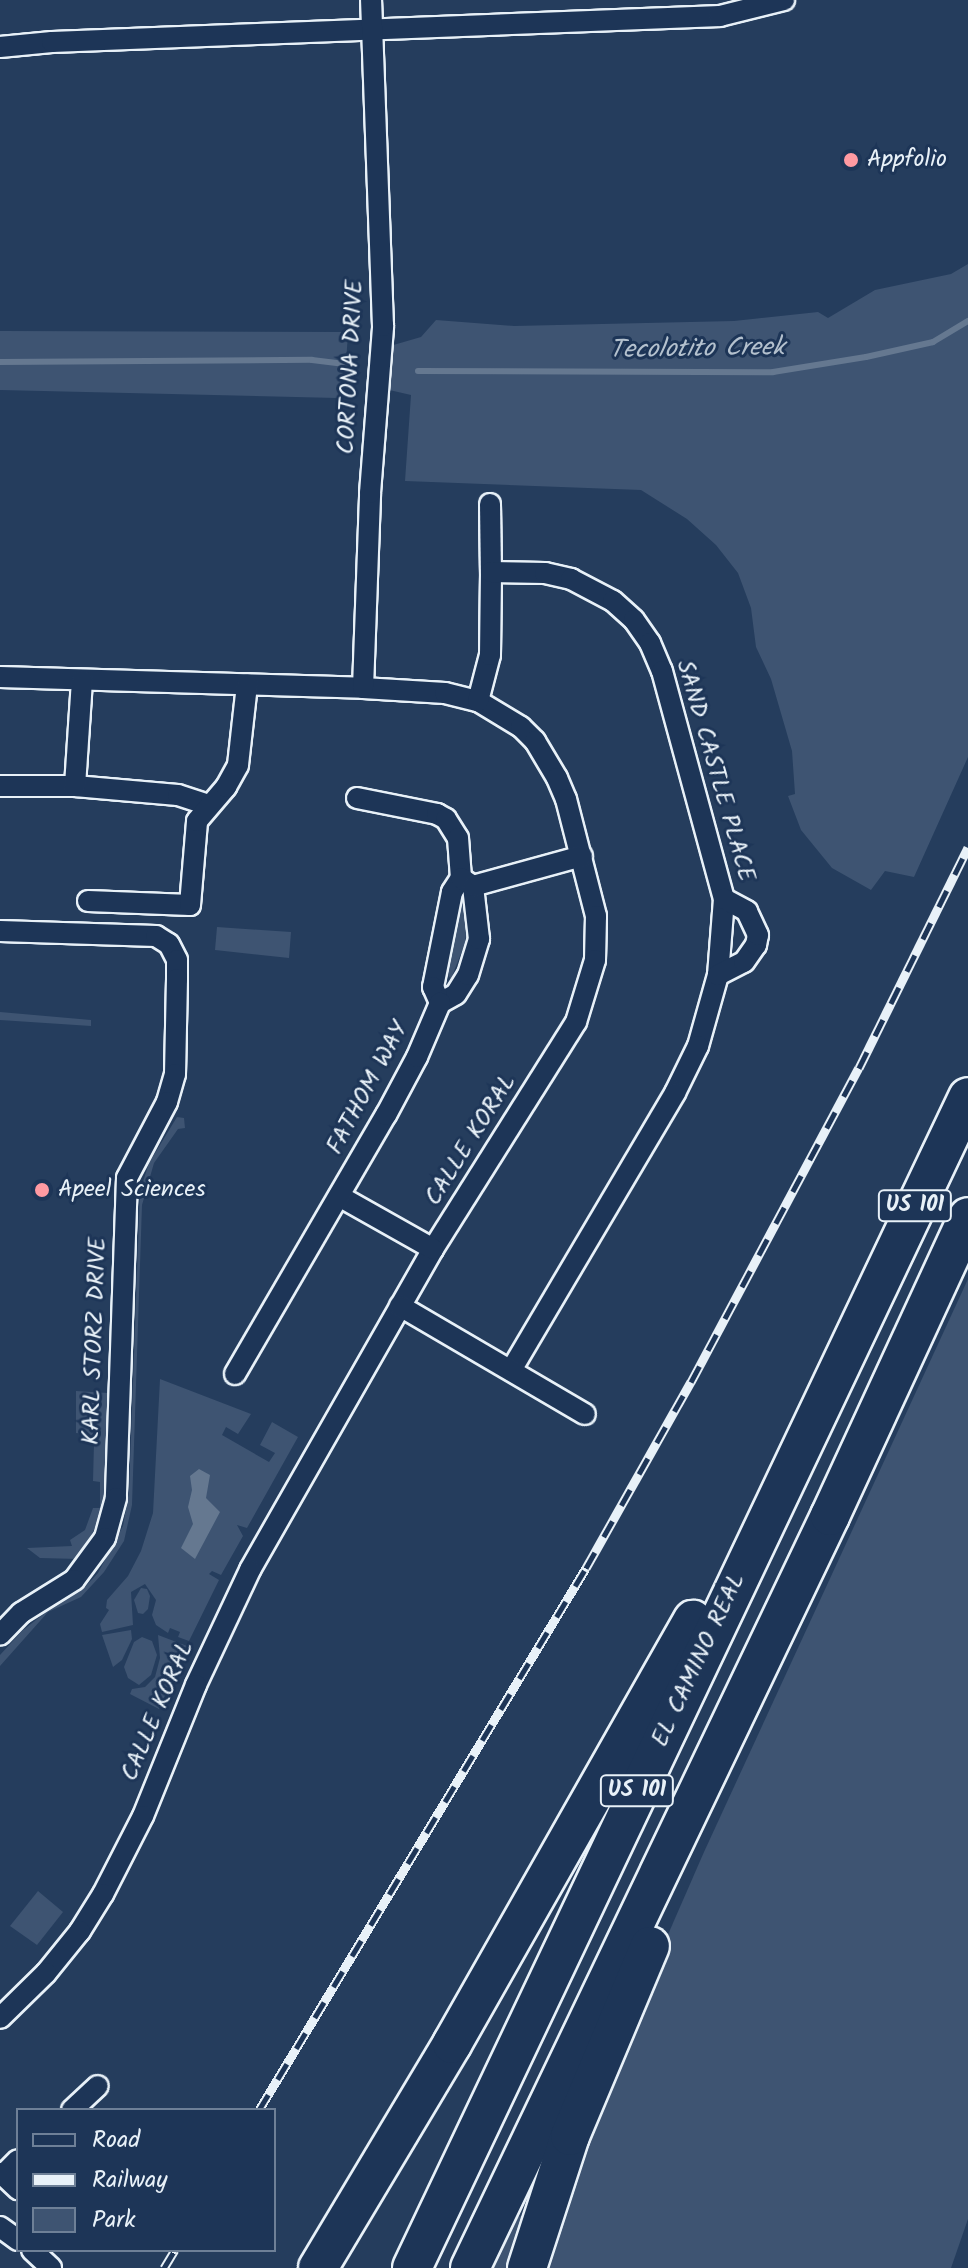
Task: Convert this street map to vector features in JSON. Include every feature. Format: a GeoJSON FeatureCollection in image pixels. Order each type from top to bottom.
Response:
{"type":"FeatureCollection","features":[{"type":"Feature","properties":{"kind":"highway","name":"EL CAMINO REAL"},"geometry":{"type":"LineString","coordinates":[[412,2268],[968,1097]]}},
{"type":"Feature","properties":{"kind":"highway","name":"US 101"},"geometry":{"type":"LineString","coordinates":[[470,2268],[830,1516],[968,1217]]}},
{"type":"Feature","properties":{"kind":"highway"},"geometry":{"type":"LineString","coordinates":[[318,2268],[452,2044],[716,1580],[829,1349],[863,1315]]}},
{"type":"Feature","properties":{"kind":"highway"},"geometry":{"type":"LineString","coordinates":[[527,2268],[570,2136],[701,1832],[830,1516]]}},
{"type":"Feature","properties":{"kind":"street","name":"CORTONA DRIVE"},"geometry":{"type":"LineString","coordinates":[[363,688],[374,427],[383,326],[371,0]]}},
{"type":"Feature","properties":{"kind":"street"},"geometry":{"type":"LineString","coordinates":[[0,47],[52,42],[720,16],[784,0]]}},
{"type":"Feature","properties":{"kind":"street"},"geometry":{"type":"LineString","coordinates":[[478,701],[490,655],[490,504]]}},
{"type":"Feature","properties":{"kind":"street","name":"SAND CASTLE PLACE"},"geometry":{"type":"LineString","coordinates":[[491,572],[545,573],[571,579],[594,588],[634,620],[650,643],[662,671],[724,899],[718,975],[698,1046],[675,1093],[511,1370]]}},
{"type":"Feature","properties":{"kind":"street","name":"CALLE KORAL"},"geometry":{"type":"LineString","coordinates":[[0,677],[363,688],[445,693],[478,701],[503,713],[535,741],[562,788],[596,916],[595,960],[576,1022],[433,1249],[226,1616],[143,1816],[109,1882],[80,1931],[46,1973],[0,2018]]}},
{"type":"Feature","properties":{"kind":"street"},"geometry":{"type":"LineString","coordinates":[[75,786],[82,680]]}},
{"type":"Feature","properties":{"kind":"street"},"geometry":{"type":"LineString","coordinates":[[88,901],[190,905],[193,839],[197,821],[226,787],[238,765],[247,685]]}},
{"type":"Feature","properties":{"kind":"street"},"geometry":{"type":"LineString","coordinates":[[0,786],[75,786],[178,795],[209,805]]}},
{"type":"Feature","properties":{"kind":"street","name":"FATHOM WAY"},"geometry":{"type":"LineString","coordinates":[[235,1374],[417,1057],[440,1003],[456,994],[475,956],[479,921],[458,838],[446,819],[357,798]]}},
{"type":"Feature","properties":{"kind":"street"},"geometry":{"type":"LineString","coordinates":[[467,882],[582,856]]}},
{"type":"Feature","properties":{"kind":"street","name":"FATHOM WAY"},"geometry":{"type":"LineString","coordinates":[[440,1003],[433,987],[452,892],[467,882]]}},
{"type":"Feature","properties":{"kind":"street"},"geometry":{"type":"LineString","coordinates":[[718,975],[744,962],[756,945],[758,935],[747,911],[724,899]]}},
{"type":"Feature","properties":{"kind":"street","name":"KARL STORZ DRIVE"},"geometry":{"type":"LineString","coordinates":[[0,931],[156,936],[169,944],[177,960],[177,979],[175,1074],[167,1102],[127,1178],[116,1498],[105,1538],[74,1580],[21,1613],[0,1635]]}},
{"type":"Feature","properties":{"kind":"street"},"geometry":{"type":"LineString","coordinates":[[339,1196],[433,1249]]}},
{"type":"Feature","properties":{"kind":"street"},"geometry":{"type":"LineString","coordinates":[[400,1306],[585,1414]]}},
{"type":"Feature","properties":{"kind":"street"},"geometry":{"type":"LineString","coordinates":[[74,2108],[98,2086]]}},
{"type":"Feature","properties":{"kind":"street"},"geometry":{"type":"LineString","coordinates":[[34,2252],[52,2267]]}},
{"type":"Feature","properties":{"kind":"green space"},"geometry":{"type":"Polygon","coordinates":[[[968,264],[968,757],[914,877],[885,871],[871,890],[832,868],[801,830],[788,796],[795,794],[792,751],[771,679],[756,647],[751,608],[738,573],[716,545],[687,519],[641,490],[405,481],[411,395],[385,389],[390,346],[421,337],[436,320],[514,326],[734,321],[818,312],[828,318],[875,290],[951,274],[968,264]]]}},
{"type":"Feature","properties":{"kind":"green space"},"geometry":{"type":"Polygon","coordinates":[[[0,331],[344,332],[348,334],[344,390],[337,398],[0,390],[0,331]]]}},
{"type":"Feature","properties":{"kind":"green space"},"geometry":{"type":"Polygon","coordinates":[[[462,903],[467,921],[465,943],[451,979],[448,975],[462,903]]]}},
{"type":"Feature","properties":{"kind":"green space"},"geometry":{"type":"Polygon","coordinates":[[[217,927],[291,932],[289,958],[215,950],[217,927]]]}},
{"type":"Feature","properties":{"kind":"green space"},"geometry":{"type":"Polygon","coordinates":[[[0,1012],[91,1020],[91,1026],[0,1020],[0,1012]]]}},
{"type":"Feature","properties":{"kind":"green space"},"geometry":{"type":"Polygon","coordinates":[[[177,1117],[184,1118],[185,1128],[178,1129],[154,1163],[142,1205],[132,1505],[124,1541],[104,1572],[81,1597],[48,1612],[0,1666],[0,1655],[22,1631],[41,1616],[83,1589],[98,1573],[123,1526],[129,1492],[140,1191],[149,1163],[177,1117]]]}},
{"type":"Feature","properties":{"kind":"green space"},"geometry":{"type":"Polygon","coordinates":[[[968,1279],[968,2219],[951,2268],[538,2268],[581,2134],[704,1852],[968,1279]]]}},
{"type":"Feature","properties":{"kind":"green space"},"geometry":{"type":"Polygon","coordinates":[[[160,1379],[251,1414],[238,1434],[226,1427],[222,1435],[269,1462],[275,1453],[260,1445],[272,1422],[298,1437],[247,1528],[237,1525],[243,1536],[221,1575],[212,1571],[209,1574],[219,1580],[189,1641],[178,1637],[180,1632],[170,1628],[168,1633],[156,1625],[152,1615],[156,1600],[145,1584],[131,1592],[133,1625],[102,1632],[100,1624],[109,1610],[106,1608],[107,1600],[128,1576],[141,1551],[153,1513],[160,1379]]]}},
{"type":"Feature","properties":{"kind":"green space"},"geometry":{"type":"Polygon","coordinates":[[[76,1391],[108,1393],[103,1512],[79,1559],[40,1558],[27,1548],[72,1546],[70,1540],[85,1530],[93,1508],[100,1508],[100,1482],[93,1481],[94,1443],[85,1443],[85,1434],[76,1433],[76,1391]]]}},
{"type":"Feature","properties":{"kind":"green space"},"geometry":{"type":"Polygon","coordinates":[[[141,1588],[147,1589],[150,1596],[148,1609],[143,1614],[138,1613],[134,1600],[141,1588]]]}},
{"type":"Feature","properties":{"kind":"green space"},"geometry":{"type":"Polygon","coordinates":[[[131,1630],[132,1639],[122,1660],[113,1667],[102,1635],[131,1630]]]}},
{"type":"Feature","properties":{"kind":"green space"},"geometry":{"type":"Polygon","coordinates":[[[158,1635],[187,1646],[159,1709],[130,1694],[132,1689],[145,1687],[155,1677],[160,1658],[158,1635]]]}},
{"type":"Feature","properties":{"kind":"green space"},"geometry":{"type":"Polygon","coordinates":[[[142,1637],[152,1641],[157,1655],[151,1675],[139,1685],[128,1678],[124,1667],[134,1642],[142,1637]]]}},
{"type":"Feature","properties":{"kind":"green space"},"geometry":{"type":"Polygon","coordinates":[[[38,1891],[63,1912],[37,1945],[10,1926],[38,1891]]]}},
{"type":"Feature","properties":{"kind":"green space"},"geometry":{"type":"Polygon","coordinates":[[[522,2216],[508,2268],[493,2268],[517,2217],[522,2216]]]}},
{"type":"Feature","properties":{"kind":"shaded area"},"geometry":{"type":"Polygon","coordinates":[[[199,1469],[210,1475],[206,1498],[220,1512],[195,1559],[181,1548],[193,1524],[188,1507],[192,1490],[190,1476],[199,1469]]]}},
{"type":"Feature","properties":{"kind":"waterway","name":"Tecolotito Creek"},"geometry":{"type":"LineString","coordinates":[[418,371],[773,372],[933,342],[968,321]]}},
{"type":"Feature","properties":{"kind":"waterway","name":"Tecolotito Creek"},"geometry":{"type":"LineString","coordinates":[[0,362],[312,360],[347,364]]}},
{"type":"Feature","properties":{"kind":"railway"},"geometry":{"type":"LineString","coordinates":[[260,2108],[586,1568],[691,1382],[859,1068],[968,847]]}},
{"type":"Feature","properties":{"kind":"railway"},"geometry":{"type":"LineString","coordinates":[[164,2268],[174,2252]]}},
{"type":"Feature","properties":{"kind":"place","name":"Appfolio"},"geometry":{"type":"Point","coordinates":[851,160]}},
{"type":"Feature","properties":{"kind":"place","name":"Apeel Sciences"},"geometry":{"type":"Point","coordinates":[42,1190]}}]}
